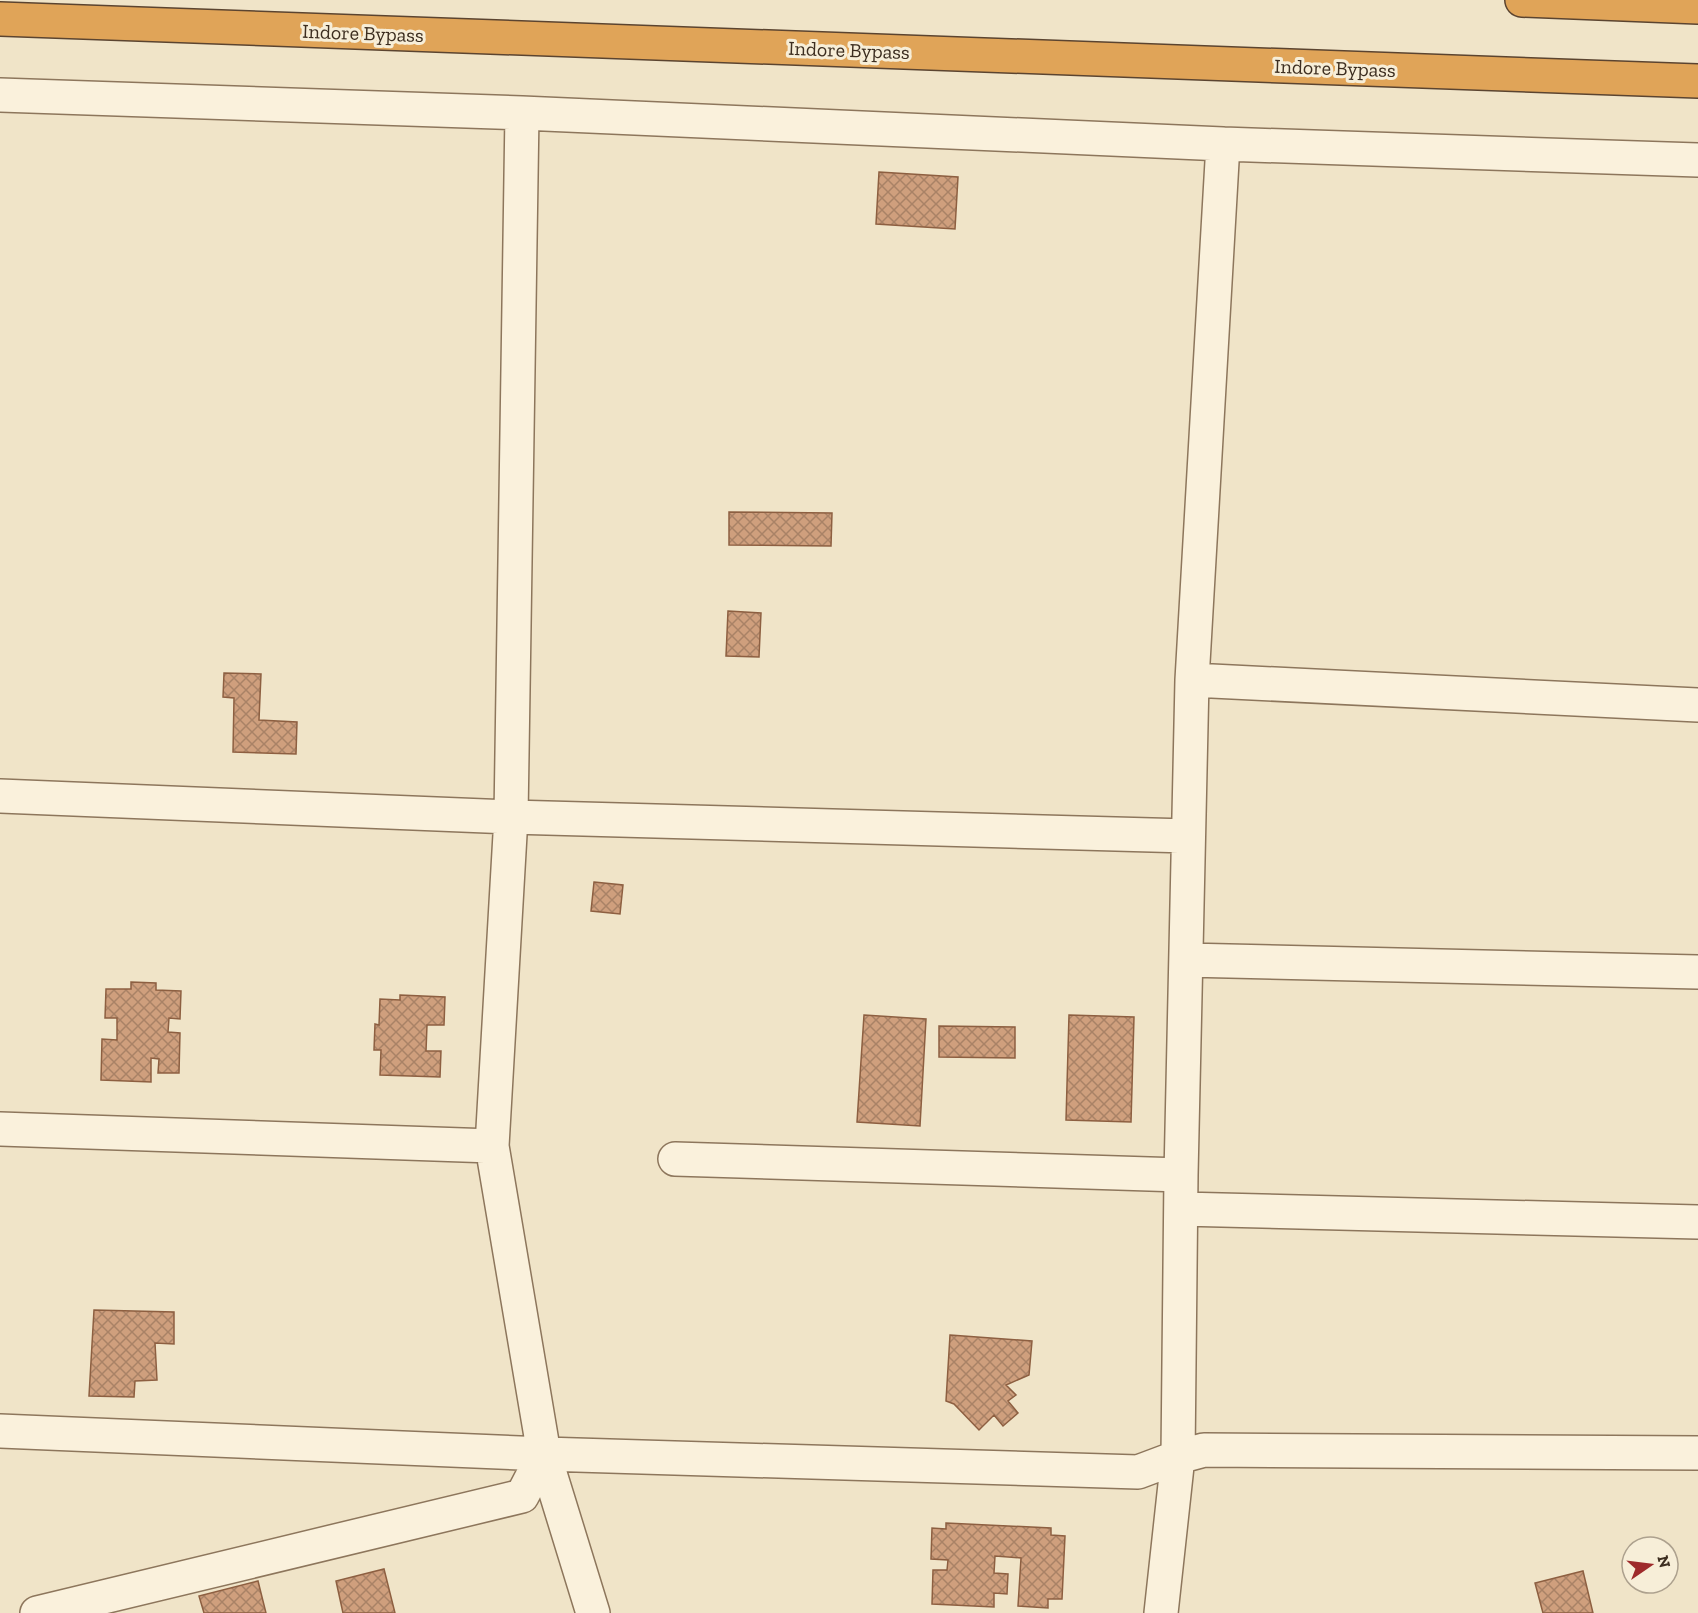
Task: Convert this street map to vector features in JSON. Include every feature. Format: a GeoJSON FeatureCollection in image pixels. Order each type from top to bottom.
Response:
{"type":"FeatureCollection","features":[{"type":"Feature","properties":{"kind":"highway"},"geometry":{"type":"LineString","coordinates":[[1522,0],[1698,6]]}},
{"type":"Feature","properties":{"kind":"highway","name":"Indore Bypass"},"geometry":{"type":"LineString","coordinates":[[0,19],[1698,81]]}},
{"type":"Feature","properties":{"kind":"street"},"geometry":{"type":"LineString","coordinates":[[0,95],[522,113],[1223,144],[1698,160]]}},
{"type":"Feature","properties":{"kind":"street"},"geometry":{"type":"LineString","coordinates":[[522,113],[511,817],[492,1146],[544,1454],[593,1613]]}},
{"type":"Feature","properties":{"kind":"street"},"geometry":{"type":"LineString","coordinates":[[1161,1613],[1178,1457],[1181,1175],[1192,680],[1223,144]]}},
{"type":"Feature","properties":{"kind":"street"},"geometry":{"type":"LineString","coordinates":[[1192,680],[1698,705]]}},
{"type":"Feature","properties":{"kind":"street"},"geometry":{"type":"LineString","coordinates":[[0,796],[511,817],[1188,836]]}},
{"type":"Feature","properties":{"kind":"street"},"geometry":{"type":"LineString","coordinates":[[1186,960],[1698,972]]}},
{"type":"Feature","properties":{"kind":"street"},"geometry":{"type":"LineString","coordinates":[[0,1129],[492,1146]]}},
{"type":"Feature","properties":{"kind":"street"},"geometry":{"type":"LineString","coordinates":[[675,1159],[1181,1175]]}},
{"type":"Feature","properties":{"kind":"street"},"geometry":{"type":"LineString","coordinates":[[1181,1209],[1698,1222]]}},
{"type":"Feature","properties":{"kind":"street"},"geometry":{"type":"LineString","coordinates":[[0,1431],[544,1454],[1138,1472],[1204,1450],[1698,1453]]}},
{"type":"Feature","properties":{"kind":"street"},"geometry":{"type":"LineString","coordinates":[[37,1613],[72,1609],[522,1496],[544,1454]]}},
{"type":"Feature","properties":{"kind":"building"},"geometry":{"type":"Polygon","coordinates":[[[879,172],[958,177],[955,229],[876,224],[879,172]]]}},
{"type":"Feature","properties":{"kind":"building"},"geometry":{"type":"Polygon","coordinates":[[[729,512],[832,513],[831,546],[729,545],[729,512]]]}},
{"type":"Feature","properties":{"kind":"building"},"geometry":{"type":"Polygon","coordinates":[[[728,611],[761,613],[759,657],[726,656],[728,611]]]}},
{"type":"Feature","properties":{"kind":"building"},"geometry":{"type":"Polygon","coordinates":[[[224,673],[261,674],[259,720],[297,722],[296,754],[233,752],[234,698],[223,697],[224,673]]]}},
{"type":"Feature","properties":{"kind":"building"},"geometry":{"type":"Polygon","coordinates":[[[594,882],[623,885],[620,914],[591,911],[594,882]]]}},
{"type":"Feature","properties":{"kind":"building"},"geometry":{"type":"Polygon","coordinates":[[[131,982],[156,983],[156,990],[181,991],[180,1019],[169,1018],[168,1032],[180,1033],[179,1073],[158,1073],[159,1059],[151,1058],[151,1082],[101,1080],[102,1039],[117,1040],[117,1018],[105,1018],[106,989],[131,989],[131,982]]]}},
{"type":"Feature","properties":{"kind":"building"},"geometry":{"type":"Polygon","coordinates":[[[400,995],[445,997],[444,1025],[427,1025],[426,1051],[441,1051],[440,1077],[380,1075],[381,1050],[374,1050],[375,1024],[379,1025],[380,999],[400,1000],[400,995]]]}},
{"type":"Feature","properties":{"kind":"building"},"geometry":{"type":"Polygon","coordinates":[[[864,1015],[926,1019],[920,1126],[857,1122],[864,1015]]]}},
{"type":"Feature","properties":{"kind":"building"},"geometry":{"type":"Polygon","coordinates":[[[1069,1015],[1134,1017],[1131,1122],[1066,1120],[1069,1015]]]}},
{"type":"Feature","properties":{"kind":"building"},"geometry":{"type":"Polygon","coordinates":[[[939,1026],[1015,1027],[1015,1058],[939,1057],[939,1026]]]}},
{"type":"Feature","properties":{"kind":"building"},"geometry":{"type":"Polygon","coordinates":[[[94,1310],[174,1312],[174,1344],[155,1343],[157,1380],[135,1381],[134,1397],[89,1396],[94,1310]]]}},
{"type":"Feature","properties":{"kind":"building"},"geometry":{"type":"Polygon","coordinates":[[[950,1335],[1032,1341],[1029,1375],[1006,1385],[1016,1395],[1008,1401],[1018,1413],[1003,1426],[994,1415],[979,1430],[954,1404],[946,1401],[950,1335]]]}},
{"type":"Feature","properties":{"kind":"building"},"geometry":{"type":"Polygon","coordinates":[[[946,1523],[1051,1528],[1051,1535],[1065,1536],[1062,1599],[1048,1599],[1048,1608],[1018,1606],[1021,1558],[995,1556],[994,1573],[1008,1574],[1007,1594],[994,1593],[994,1607],[932,1604],[933,1570],[947,1570],[948,1560],[931,1559],[932,1528],[946,1529],[946,1523]]]}},
{"type":"Feature","properties":{"kind":"building"},"geometry":{"type":"Polygon","coordinates":[[[384,1569],[395,1613],[343,1613],[336,1581],[384,1569]]]}},
{"type":"Feature","properties":{"kind":"building"},"geometry":{"type":"Polygon","coordinates":[[[1583,1571],[1593,1613],[1543,1613],[1535,1583],[1583,1571]]]}},
{"type":"Feature","properties":{"kind":"building"},"geometry":{"type":"Polygon","coordinates":[[[258,1581],[266,1613],[204,1613],[199,1596],[258,1581]]]}}]}
